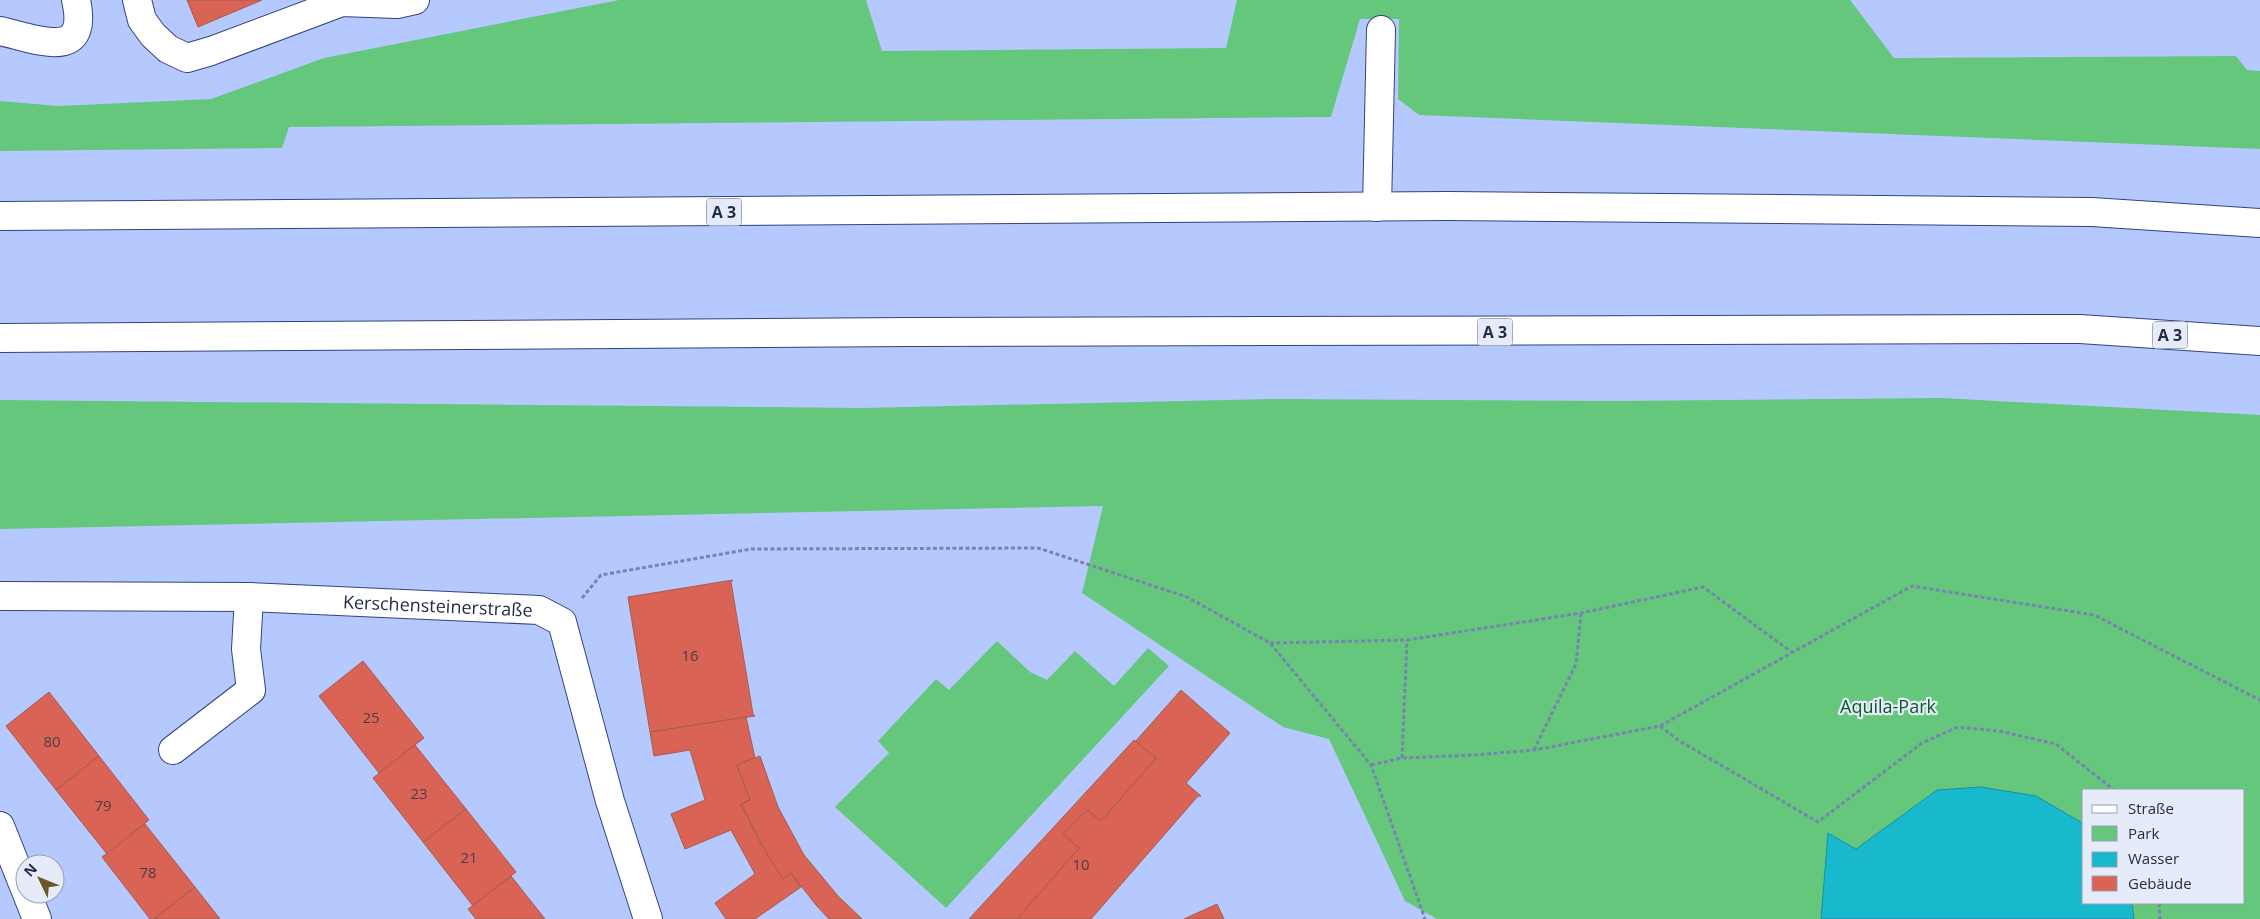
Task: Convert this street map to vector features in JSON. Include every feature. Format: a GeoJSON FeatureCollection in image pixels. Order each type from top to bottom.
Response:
{"type":"FeatureCollection","features":[{"type":"Feature","properties":{"kind":"main road"},"geometry":{"type":"LineString","coordinates":[[0,31],[56,43],[70,39],[78,29],[80,18],[76,0]]}},
{"type":"Feature","properties":{"kind":"main road"},"geometry":{"type":"LineString","coordinates":[[137,0],[142,20],[153,35],[168,49],[187,58],[211,52],[342,2],[359,1],[397,4],[415,0]]}},
{"type":"Feature","properties":{"kind":"main road"},"geometry":{"type":"LineString","coordinates":[[1376,207],[1381,30]]}},
{"type":"Feature","properties":{"kind":"main road","name":"A 3"},"geometry":{"type":"LineString","coordinates":[[0,216],[1376,207],[2092,212],[2260,223]]}},
{"type":"Feature","properties":{"kind":"main road","name":"A 3"},"geometry":{"type":"LineString","coordinates":[[0,338],[910,332],[2080,329],[2260,341]]}},
{"type":"Feature","properties":{"kind":"main road","name":"Kerschensteinerstraße"},"geometry":{"type":"LineString","coordinates":[[0,596],[249,597],[539,610],[562,622]]}},
{"type":"Feature","properties":{"kind":"main road"},"geometry":{"type":"LineString","coordinates":[[173,750],[251,690],[246,649],[249,597]]}},
{"type":"Feature","properties":{"kind":"main road"},"geometry":{"type":"LineString","coordinates":[[562,622],[610,801],[648,919]]}},
{"type":"Feature","properties":{"kind":"main road"},"geometry":{"type":"LineString","coordinates":[[0,826],[15,864]]}},
{"type":"Feature","properties":{"kind":"main road"},"geometry":{"type":"LineString","coordinates":[[31,904],[37,919]]}},
{"type":"Feature","properties":{"kind":"path"},"geometry":{"type":"LineString","coordinates":[[562,622],[602,575],[752,549],[1038,548],[1187,597],[1270,643],[1371,765],[1425,919]]}},
{"type":"Feature","properties":{"kind":"path"},"geometry":{"type":"LineString","coordinates":[[1371,765],[1402,758],[1534,750],[1660,726],[1912,586],[2094,616],[2260,700]]}},
{"type":"Feature","properties":{"kind":"path"},"geometry":{"type":"LineString","coordinates":[[1270,643],[1406,640],[1582,613],[1703,587],[1793,653]]}},
{"type":"Feature","properties":{"kind":"path"},"geometry":{"type":"LineString","coordinates":[[1534,750],[1576,664],[1582,613]]}},
{"type":"Feature","properties":{"kind":"path"},"geometry":{"type":"LineString","coordinates":[[1402,758],[1406,640]]}},
{"type":"Feature","properties":{"kind":"path"},"geometry":{"type":"LineString","coordinates":[[1660,726],[1678,740],[1818,822],[1922,744],[1958,727],[1999,731],[2056,744],[2113,789]]}},
{"type":"Feature","properties":{"kind":"path"},"geometry":{"type":"LineString","coordinates":[[2159,904],[2160,919]]}},
{"type":"Feature","properties":{"kind":"green space"},"geometry":{"type":"Polygon","coordinates":[[[619,0],[866,0],[882,51],[1226,48],[1237,0],[1850,0],[1894,58],[2236,56],[2247,70],[2260,71],[2260,149],[1419,115],[1398,99],[1399,19],[1360,19],[1331,117],[289,127],[282,148],[0,151],[0,101],[59,106],[211,99],[324,58],[619,0]]]}},
{"type":"Feature","properties":{"kind":"green space","name":"Aquila-Park"},"geometry":{"type":"Polygon","coordinates":[[[1942,398],[2260,415],[2260,919],[1437,919],[1405,901],[1329,739],[1283,727],[1082,593],[1103,506],[0,529],[0,400],[862,408],[1276,399],[1615,401],[1942,398]]]}},
{"type":"Feature","properties":{"kind":"green space"},"geometry":{"type":"Polygon","coordinates":[[[997,641],[1030,672],[1047,680],[1075,651],[1114,686],[1148,648],[1169,666],[946,908],[835,807],[889,753],[878,741],[936,679],[949,690],[997,641]]]}},
{"type":"Feature","properties":{"kind":"water"},"geometry":{"type":"Polygon","coordinates":[[[1981,787],[2036,796],[2082,823],[2082,904],[2132,904],[2134,919],[1821,919],[1828,833],[1856,849],[1937,790],[1981,787]]]}},
{"type":"Feature","properties":{"kind":"building"},"geometry":{"type":"Polygon","coordinates":[[[187,0],[262,0],[198,27],[187,0]]]}},
{"type":"Feature","properties":{"kind":"building"},"geometry":{"type":"Polygon","coordinates":[[[733,580],[731,582],[753,714],[755,716],[650,732],[628,597],[733,580]]]}},
{"type":"Feature","properties":{"kind":"building"},"geometry":{"type":"Polygon","coordinates":[[[363,661],[424,738],[379,773],[319,696],[363,661]]]}},
{"type":"Feature","properties":{"kind":"building"},"geometry":{"type":"Polygon","coordinates":[[[1181,690],[1230,733],[1186,783],[1201,796],[1198,796],[1091,919],[1017,919],[1079,848],[1063,834],[1087,810],[1101,821],[1156,758],[1135,742],[1181,690]]]}},
{"type":"Feature","properties":{"kind":"building"},"geometry":{"type":"Polygon","coordinates":[[[49,692],[99,756],[56,790],[6,726],[49,692]]]}},
{"type":"Feature","properties":{"kind":"building"},"geometry":{"type":"Polygon","coordinates":[[[746,717],[755,758],[737,765],[750,800],[741,804],[760,842],[783,879],[791,873],[801,887],[755,919],[726,919],[715,903],[755,874],[731,830],[685,849],[671,814],[705,800],[690,750],[654,756],[650,732],[746,717]]]}},
{"type":"Feature","properties":{"kind":"building"},"geometry":{"type":"Polygon","coordinates":[[[1134,740],[1156,758],[1101,821],[1087,810],[1063,834],[1079,848],[1017,919],[969,919],[1134,740]]]}},
{"type":"Feature","properties":{"kind":"building"},"geometry":{"type":"Polygon","coordinates":[[[415,745],[466,809],[423,842],[373,778],[415,745]]]}},
{"type":"Feature","properties":{"kind":"building"},"geometry":{"type":"Polygon","coordinates":[[[99,756],[149,820],[107,854],[56,790],[99,756]]]}},
{"type":"Feature","properties":{"kind":"building"},"geometry":{"type":"Polygon","coordinates":[[[760,756],[778,807],[804,855],[838,896],[862,919],[829,919],[791,873],[783,879],[768,856],[741,804],[750,800],[737,765],[760,756]]]}},
{"type":"Feature","properties":{"kind":"building"},"geometry":{"type":"Polygon","coordinates":[[[466,809],[516,872],[473,906],[423,842],[466,809]]]}},
{"type":"Feature","properties":{"kind":"building"},"geometry":{"type":"Polygon","coordinates":[[[145,824],[195,887],[154,919],[150,919],[102,857],[145,824]]]}},
{"type":"Feature","properties":{"kind":"building"},"geometry":{"type":"Polygon","coordinates":[[[511,876],[545,919],[476,919],[468,909],[511,876]]]}},
{"type":"Feature","properties":{"kind":"building"},"geometry":{"type":"Polygon","coordinates":[[[195,887],[220,919],[154,919],[195,887]]]}},
{"type":"Feature","properties":{"kind":"building"},"geometry":{"type":"Polygon","coordinates":[[[1217,904],[1224,919],[1184,919],[1217,904]]]}}]}
